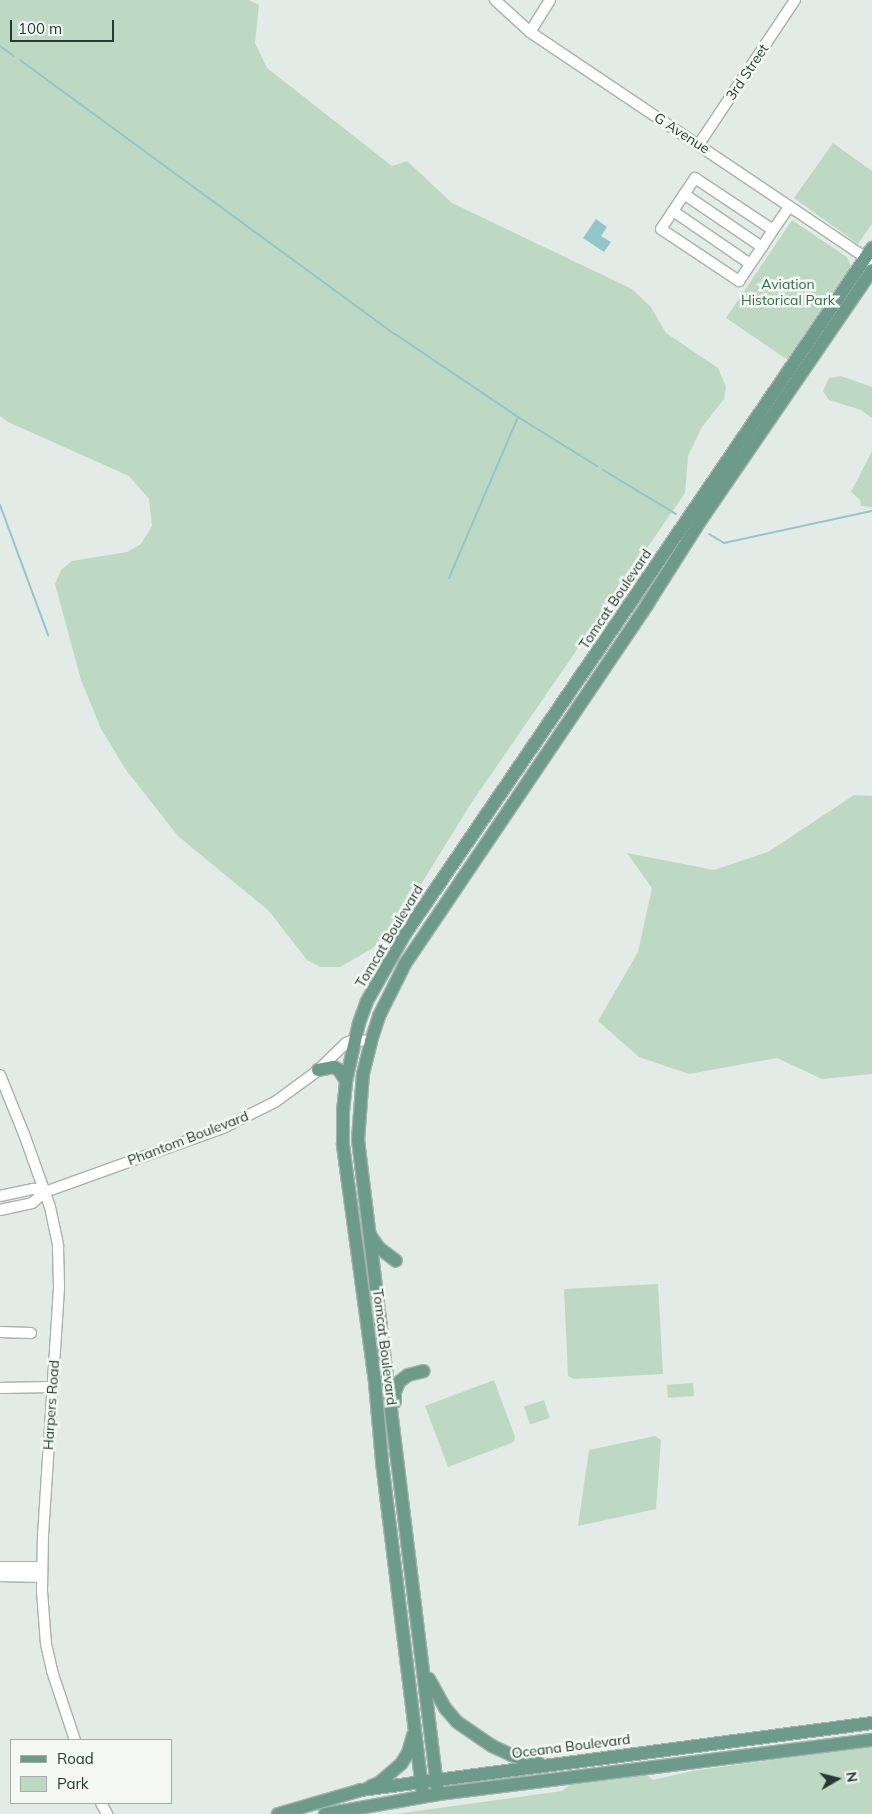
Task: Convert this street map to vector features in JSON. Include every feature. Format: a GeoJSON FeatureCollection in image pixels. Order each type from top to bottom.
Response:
{"type":"FeatureCollection","features":[{"type":"Feature","properties":{"kind":"main road","name":"Tomcat Boulevard"},"geometry":{"type":"LineString","coordinates":[[424,1796],[382,1461],[375,1382],[343,1144],[342,1111],[354,1040],[367,1001],[404,934],[870,256]]}},
{"type":"Feature","properties":{"kind":"main road","name":"Tomcat Boulevard"},"geometry":{"type":"LineString","coordinates":[[438,1794],[358,1140],[363,1074],[379,1016],[405,964],[647,605],[701,520],[872,270]]}},
{"type":"Feature","properties":{"kind":"main road"},"geometry":{"type":"LineString","coordinates":[[318,1070],[334,1067],[340,1070],[346,1081]]}},
{"type":"Feature","properties":{"kind":"main road"},"geometry":{"type":"LineString","coordinates":[[369,1233],[379,1248],[396,1261]]}},
{"type":"Feature","properties":{"kind":"main road"},"geometry":{"type":"LineString","coordinates":[[394,1434],[395,1392],[399,1382],[408,1375],[424,1371]]}},
{"type":"Feature","properties":{"kind":"main road"},"geometry":{"type":"LineString","coordinates":[[423,1664],[438,1697],[457,1722],[492,1746],[511,1755],[544,1765]]}},
{"type":"Feature","properties":{"kind":"main road"},"geometry":{"type":"LineString","coordinates":[[361,1790],[379,1783],[401,1764],[408,1753],[414,1727],[412,1707]]}},
{"type":"Feature","properties":{"kind":"main road","name":"Oceana Boulevard"},"geometry":{"type":"LineString","coordinates":[[278,1814],[361,1790],[872,1723]]}},
{"type":"Feature","properties":{"kind":"main road"},"geometry":{"type":"LineString","coordinates":[[325,1814],[438,1794],[872,1740]]}},
{"type":"Feature","properties":{"kind":"street","name":"G Avenue"},"geometry":{"type":"LineString","coordinates":[[495,0],[530,32],[790,206],[870,256]]}},
{"type":"Feature","properties":{"kind":"street"},"geometry":{"type":"LineString","coordinates":[[530,32],[550,0]]}},
{"type":"Feature","properties":{"kind":"street","name":"3rd Street"},"geometry":{"type":"LineString","coordinates":[[699,144],[795,0]]}},
{"type":"Feature","properties":{"kind":"street"},"geometry":{"type":"LineString","coordinates":[[773,230],[694,178],[661,229],[739,281],[790,206]]}},
{"type":"Feature","properties":{"kind":"street"},"geometry":{"type":"LineString","coordinates":[[684,194],[762,247]]}},
{"type":"Feature","properties":{"kind":"street"},"geometry":{"type":"LineString","coordinates":[[673,211],[750,264]]}},
{"type":"Feature","properties":{"kind":"street"},"geometry":{"type":"LineString","coordinates":[[354,1040],[372,1041]]}},
{"type":"Feature","properties":{"kind":"street","name":"Phantom Boulevard"},"geometry":{"type":"LineString","coordinates":[[0,1210],[32,1203],[44,1192],[223,1128],[275,1102],[318,1070],[346,1044],[354,1040]]}},
{"type":"Feature","properties":{"kind":"street","name":"Harpers Road"},"geometry":{"type":"LineString","coordinates":[[0,1076],[24,1134],[44,1192],[55,1225],[58,1246],[59,1288],[42,1572],[46,1644],[59,1697],[75,1739]]}},
{"type":"Feature","properties":{"kind":"street","name":"Phantom Boulevard"},"geometry":{"type":"LineString","coordinates":[[0,1196],[34,1189],[44,1192]]}},
{"type":"Feature","properties":{"kind":"street"},"geometry":{"type":"LineString","coordinates":[[0,1332],[31,1333]]}},
{"type":"Feature","properties":{"kind":"street"},"geometry":{"type":"LineString","coordinates":[[0,1388],[52,1387]]}},
{"type":"Feature","properties":{"kind":"street"},"geometry":{"type":"LineString","coordinates":[[0,1566],[42,1572]]}},
{"type":"Feature","properties":{"kind":"street"},"geometry":{"type":"LineString","coordinates":[[0,1576],[42,1572]]}},
{"type":"Feature","properties":{"kind":"green space"},"geometry":{"type":"Polygon","coordinates":[[[0,0],[249,0],[259,5],[255,43],[267,68],[392,166],[407,161],[452,203],[632,289],[651,307],[666,333],[718,368],[726,387],[724,399],[702,427],[688,456],[685,493],[470,805],[402,915],[373,948],[340,967],[320,967],[307,960],[269,911],[178,836],[126,770],[101,729],[81,680],[55,584],[61,570],[72,561],[127,552],[141,544],[152,526],[149,499],[129,476],[8,422],[0,416],[0,0]]]}},
{"type":"Feature","properties":{"kind":"green space","name":"Aviation Historical Park"},"geometry":{"type":"Polygon","coordinates":[[[833,143],[872,171],[872,224],[858,244],[794,198],[833,143]]]}},
{"type":"Feature","properties":{"kind":"green space","name":"Aviation Historical Park"},"geometry":{"type":"Polygon","coordinates":[[[792,220],[847,257],[851,266],[788,360],[726,318],[792,220]]]}},
{"type":"Feature","properties":{"kind":"green space"},"geometry":{"type":"Polygon","coordinates":[[[841,376],[872,387],[872,418],[861,410],[829,400],[823,391],[829,378],[841,376]]]}},
{"type":"Feature","properties":{"kind":"green space"},"geometry":{"type":"Polygon","coordinates":[[[872,451],[872,507],[861,506],[860,500],[851,492],[872,451]]]}},
{"type":"Feature","properties":{"kind":"green space"},"geometry":{"type":"Polygon","coordinates":[[[854,795],[872,796],[872,1074],[822,1079],[777,1058],[689,1074],[639,1057],[598,1021],[638,952],[652,888],[627,853],[714,870],[768,852],[854,795]]]}},
{"type":"Feature","properties":{"kind":"green space"},"geometry":{"type":"Polygon","coordinates":[[[658,1284],[663,1374],[574,1379],[568,1376],[564,1289],[658,1284]]]}},
{"type":"Feature","properties":{"kind":"green space"},"geometry":{"type":"Polygon","coordinates":[[[494,1380],[515,1437],[514,1442],[448,1467],[425,1406],[494,1380]]]}},
{"type":"Feature","properties":{"kind":"green space"},"geometry":{"type":"Polygon","coordinates":[[[693,1383],[694,1396],[668,1398],[667,1385],[693,1383]]]}},
{"type":"Feature","properties":{"kind":"green space"},"geometry":{"type":"Polygon","coordinates":[[[544,1400],[550,1418],[530,1425],[524,1406],[544,1400]]]}},
{"type":"Feature","properties":{"kind":"green space"},"geometry":{"type":"Polygon","coordinates":[[[655,1436],[661,1440],[656,1509],[578,1526],[589,1450],[655,1436]]]}},
{"type":"Feature","properties":{"kind":"green space"},"geometry":{"type":"Polygon","coordinates":[[[872,1746],[872,1814],[395,1814],[562,1791],[573,1782],[645,1773],[653,1780],[692,1771],[872,1746]]]}},
{"type":"Feature","properties":{"kind":"water"},"geometry":{"type":"Polygon","coordinates":[[[596,219],[607,227],[601,236],[611,242],[604,252],[583,238],[596,219]]]}},
{"type":"Feature","properties":{"kind":"waterway"},"geometry":{"type":"LineString","coordinates":[[0,46],[14,56]]}},
{"type":"Feature","properties":{"kind":"waterway"},"geometry":{"type":"LineString","coordinates":[[20,60],[395,334],[518,417],[597,466]]}},
{"type":"Feature","properties":{"kind":"waterway"},"geometry":{"type":"LineString","coordinates":[[449,578],[518,417]]}},
{"type":"Feature","properties":{"kind":"waterway"},"geometry":{"type":"LineString","coordinates":[[603,470],[676,514]]}},
{"type":"Feature","properties":{"kind":"waterway"},"geometry":{"type":"LineString","coordinates":[[0,505],[48,635]]}},
{"type":"Feature","properties":{"kind":"waterway"},"geometry":{"type":"LineString","coordinates":[[709,534],[724,543],[872,511]]}}]}
